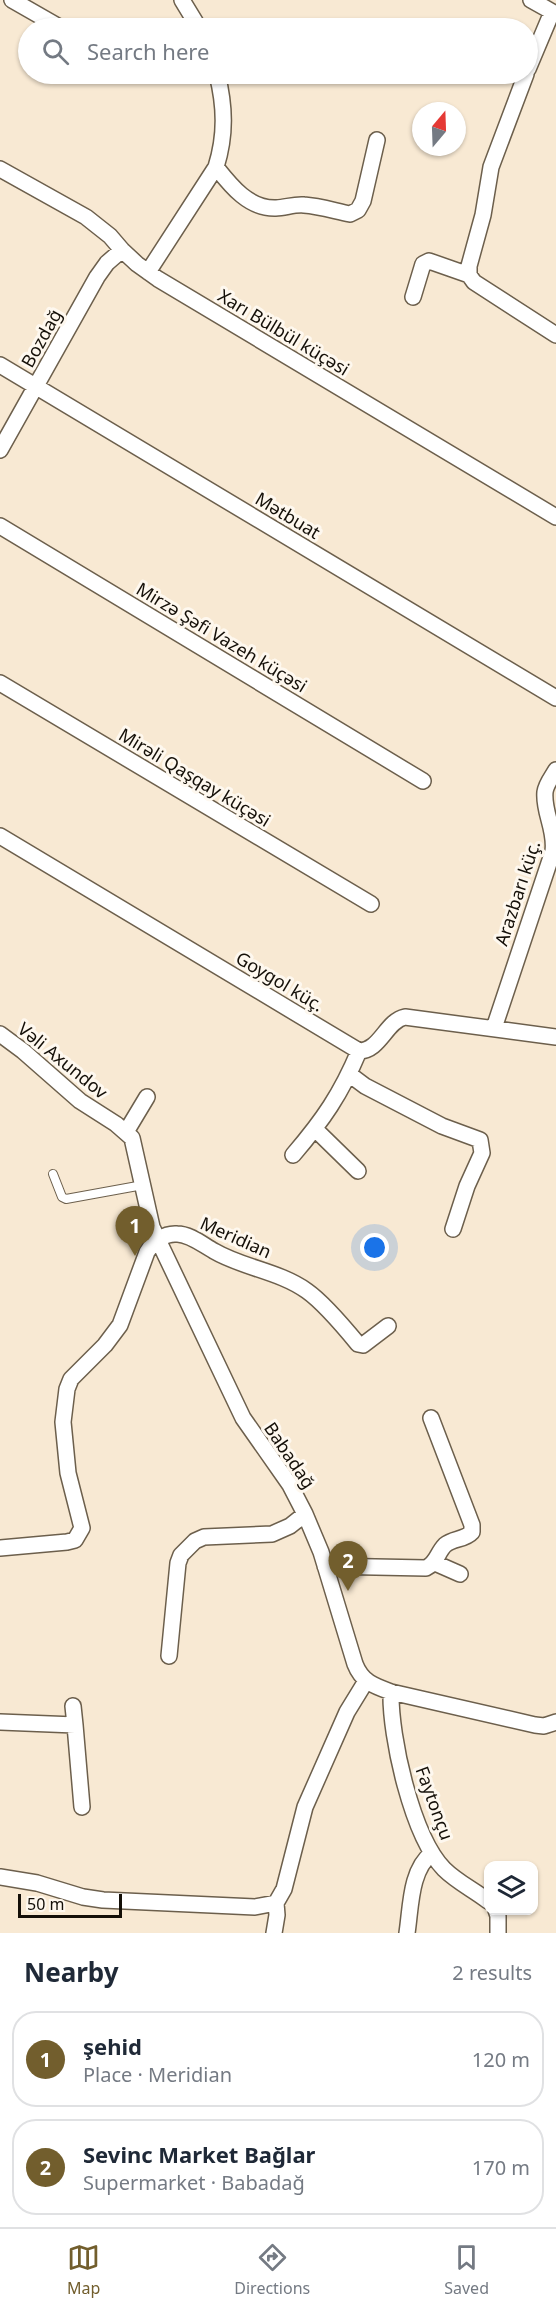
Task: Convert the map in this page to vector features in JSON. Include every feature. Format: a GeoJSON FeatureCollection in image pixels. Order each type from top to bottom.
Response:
{"type":"FeatureCollection","features":[{"type":"Feature","properties":{"kind":"street"},"geometry":{"type":"LineString","coordinates":[[12,0],[44,18]]}},
{"type":"Feature","properties":{"kind":"street"},"geometry":{"type":"LineString","coordinates":[[182,0],[192,18]]}},
{"type":"Feature","properties":{"kind":"street"},"geometry":{"type":"LineString","coordinates":[[531,0],[554,13],[538,47]]}},
{"type":"Feature","properties":{"kind":"street"},"geometry":{"type":"LineString","coordinates":[[148,272],[216,167],[221,152],[224,114],[219,84]]}},
{"type":"Feature","properties":{"kind":"street"},"geometry":{"type":"LineString","coordinates":[[522,84],[491,167],[483,215],[469,266],[469,274],[474,282],[556,335]]}},
{"type":"Feature","properties":{"kind":"street"},"geometry":{"type":"LineString","coordinates":[[216,167],[246,199],[260,206],[272,209],[300,205],[350,214],[358,210],[363,201],[377,140]]}},
{"type":"Feature","properties":{"kind":"street","name":"Xarı Bülbül küçəsi"},"geometry":{"type":"LineString","coordinates":[[0,169],[86,217],[148,272],[556,518]]}},
{"type":"Feature","properties":{"kind":"street","name":"Bozdağ"},"geometry":{"type":"LineString","coordinates":[[0,450],[97,277],[122,250]]}},
{"type":"Feature","properties":{"kind":"street"},"geometry":{"type":"LineString","coordinates":[[413,297],[423,264],[429,261],[469,274]]}},
{"type":"Feature","properties":{"kind":"street","name":"Mətbuat"},"geometry":{"type":"LineString","coordinates":[[0,365],[556,698]]}},
{"type":"Feature","properties":{"kind":"street","name":"Mirzə Şəfi Vazeh küçəsi"},"geometry":{"type":"LineString","coordinates":[[0,526],[423,781]]}},
{"type":"Feature","properties":{"kind":"street","name":"Mirəli Qaşqay küçəsi"},"geometry":{"type":"LineString","coordinates":[[0,683],[371,904]]}},
{"type":"Feature","properties":{"kind":"street","name":"Arazbarı küç."},"geometry":{"type":"LineString","coordinates":[[494,1028],[553,851],[554,833],[545,800],[545,791],[556,770]]}},
{"type":"Feature","properties":{"kind":"street","name":"Goygol küç."},"geometry":{"type":"LineString","coordinates":[[0,836],[359,1051]]}},
{"type":"Feature","properties":{"kind":"street"},"geometry":{"type":"LineString","coordinates":[[293,1155],[340,1094],[359,1051],[370,1049],[395,1022],[405,1017],[556,1037]]}},
{"type":"Feature","properties":{"kind":"street","name":"Vəli Axundov"},"geometry":{"type":"LineString","coordinates":[[0,1034],[80,1101],[126,1132]]}},
{"type":"Feature","properties":{"kind":"street"},"geometry":{"type":"LineString","coordinates":[[349,1074],[365,1086],[442,1126],[480,1140],[482,1153],[466,1186],[453,1229]]}},
{"type":"Feature","properties":{"kind":"street"},"geometry":{"type":"LineString","coordinates":[[0,1548],[67,1542],[75,1540],[80,1533],[81,1520],[68,1473],[63,1422],[67,1389],[71,1379],[105,1345],[120,1325],[147,1252],[158,1240],[148,1216],[135,1143],[126,1132],[147,1097]]}},
{"type":"Feature","properties":{"kind":"street"},"geometry":{"type":"LineString","coordinates":[[315,1129],[358,1171]]}},
{"type":"Feature","properties":{"kind":"street","name":"Meridian"},"geometry":{"type":"LineString","coordinates":[[158,1240],[174,1234],[190,1237],[234,1261],[293,1282],[309,1292],[358,1344],[363,1345],[388,1326]]}},
{"type":"Feature","properties":{"kind":"street","name":"Babadağ"},"geometry":{"type":"LineString","coordinates":[[158,1240],[243,1418],[290,1485],[304,1514],[325,1566],[355,1664],[366,1681]]}},
{"type":"Feature","properties":{"kind":"street"},"geometry":{"type":"LineString","coordinates":[[325,1566],[426,1568],[435,1563],[446,1545],[470,1535],[473,1529],[431,1418]]}},
{"type":"Feature","properties":{"kind":"street"},"geometry":{"type":"LineString","coordinates":[[168,1656],[181,1555],[195,1541],[204,1537],[272,1534],[290,1526],[304,1514]]}},
{"type":"Feature","properties":{"kind":"street"},"geometry":{"type":"LineString","coordinates":[[435,1563],[460,1574]]}},
{"type":"Feature","properties":{"kind":"street"},"geometry":{"type":"LineString","coordinates":[[274,1933],[278,1915],[276,1903],[284,1889],[305,1807],[343,1719],[366,1681],[392,1692],[535,1725],[555,1724]]}},
{"type":"Feature","properties":{"kind":"street","name":"Faytonçu"},"geometry":{"type":"LineString","coordinates":[[392,1692],[391,1714],[403,1781],[432,1853],[444,1868],[484,1897]]}},
{"type":"Feature","properties":{"kind":"street"},"geometry":{"type":"LineString","coordinates":[[73,1706],[82,1807]]}},
{"type":"Feature","properties":{"kind":"street"},"geometry":{"type":"LineString","coordinates":[[0,1722],[75,1725]]}},
{"type":"Feature","properties":{"kind":"street"},"geometry":{"type":"LineString","coordinates":[[407,1933],[417,1870],[423,1860],[432,1853]]}},
{"type":"Feature","properties":{"kind":"street"},"geometry":{"type":"LineString","coordinates":[[0,1877],[37,1883],[83,1898],[103,1900],[255,1907],[276,1903]]}},
{"type":"Feature","properties":{"kind":"street"},"geometry":{"type":"LineString","coordinates":[[498,1915],[498,1933]]}},
{"type":"Feature","properties":{"kind":"lane"},"geometry":{"type":"LineString","coordinates":[[53,1174],[62,1197],[66,1199],[142,1185]]}},
{"type":"Feature","properties":{"kind":"place","name":"şehid"},"geometry":{"type":"Point","coordinates":[135,1256]}},
{"type":"Feature","properties":{"kind":"place","name":"Sevinc Market Bağlar"},"geometry":{"type":"Point","coordinates":[348,1591]}}]}
